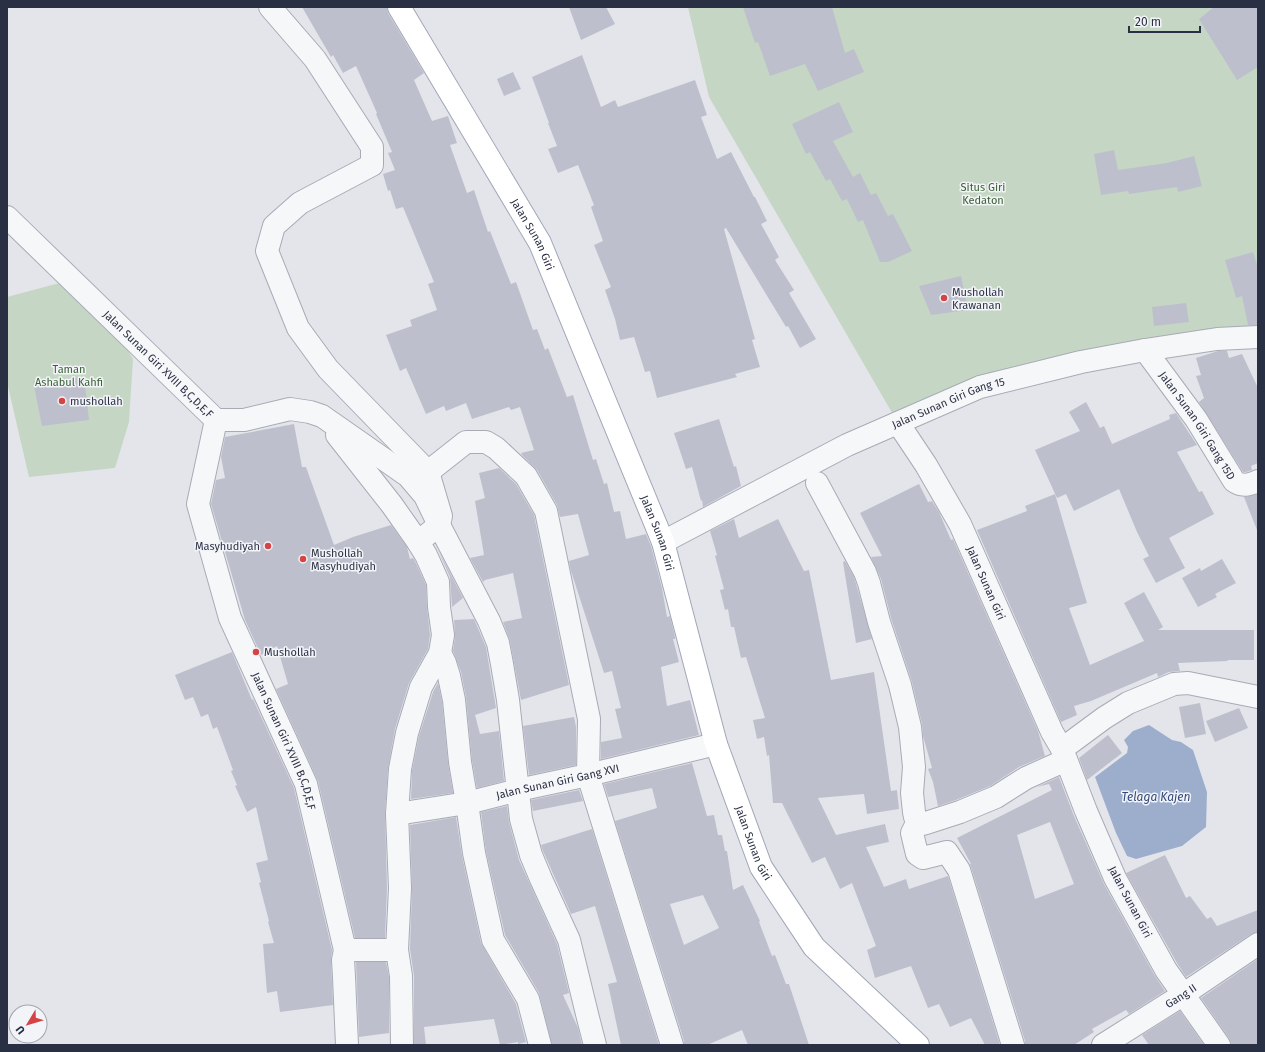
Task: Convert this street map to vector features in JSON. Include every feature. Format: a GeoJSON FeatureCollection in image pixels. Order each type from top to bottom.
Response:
{"type":"FeatureCollection","features":[{"type":"Feature","properties":{"kind":"main road","name":"Jalan Sunan Giri"},"geometry":{"type":"LineString","coordinates":[[399,7],[540,243],[663,542],[716,744],[761,867],[814,947],[918,1045]]}},
{"type":"Feature","properties":{"kind":"street"},"geometry":{"type":"LineString","coordinates":[[270,7],[315,59],[372,147],[372,165],[300,203],[274,226],[267,252],[298,328],[328,369],[428,472],[441,516],[439,525],[418,542]]}},
{"type":"Feature","properties":{"kind":"street","name":"Jalan Sunan Giri XVIII B,C,D,E,F"},"geometry":{"type":"LineString","coordinates":[[7,217],[216,420],[198,504],[230,618],[306,784],[345,950],[344,978],[347,1045]]}},
{"type":"Feature","properties":{"kind":"street","name":"Jalan Sunan Giri Gang 15"},"geometry":{"type":"LineString","coordinates":[[663,542],[847,445],[980,387],[1081,362],[1145,350],[1217,339],[1258,337]]}},
{"type":"Feature","properties":{"kind":"street","name":"Jalan Sunan Giri Gang 15D"},"geometry":{"type":"LineString","coordinates":[[1145,350],[1196,419],[1234,481],[1248,485],[1258,481]]}},
{"type":"Feature","properties":{"kind":"street"},"geometry":{"type":"LineString","coordinates":[[216,420],[244,420],[290,409],[310,412],[322,416],[408,476],[425,496],[489,621],[498,643],[508,700],[521,819],[531,854],[569,940],[596,1045]]}},
{"type":"Feature","properties":{"kind":"street"},"geometry":{"type":"LineString","coordinates":[[322,416],[392,504],[426,555],[438,582],[439,607],[443,635],[440,653],[421,687],[400,769],[397,814],[400,888],[397,950],[401,976],[402,1045]]}},
{"type":"Feature","properties":{"kind":"street","name":"Jalan Sunan Giri"},"geometry":{"type":"LineString","coordinates":[[898,423],[926,465],[960,524],[1052,732],[1064,754],[1086,811],[1115,878],[1166,970],[1219,1045]]}},
{"type":"Feature","properties":{"kind":"street"},"geometry":{"type":"LineString","coordinates":[[428,472],[466,442],[486,442],[496,448],[526,476],[546,511],[589,719],[588,775],[672,1045]]}},
{"type":"Feature","properties":{"kind":"street"},"geometry":{"type":"LineString","coordinates":[[817,483],[866,572],[879,622],[900,685],[910,727],[914,768],[912,793],[915,817],[922,824],[960,812],[996,797],[1064,754],[1104,718],[1128,704],[1174,684],[1188,683],[1258,697]]}},
{"type":"Feature","properties":{"kind":"street"},"geometry":{"type":"LineString","coordinates":[[440,653],[449,676],[454,700],[460,762],[474,853],[493,940],[528,999],[540,1045]]}},
{"type":"Feature","properties":{"kind":"street","name":"Jalan Sunan Giri Gang XVI"},"geometry":{"type":"LineString","coordinates":[[397,814],[467,803],[716,744]]}},
{"type":"Feature","properties":{"kind":"street"},"geometry":{"type":"LineString","coordinates":[[918,821],[912,833],[917,854],[923,858],[947,852],[959,870],[1013,1045]]}},
{"type":"Feature","properties":{"kind":"street","name":"Gang II"},"geometry":{"type":"LineString","coordinates":[[1103,1045],[1184,994],[1258,944]]}},
{"type":"Feature","properties":{"kind":"street"},"geometry":{"type":"LineString","coordinates":[[345,950],[397,950]]}},
{"type":"Feature","properties":{"kind":"green space","name":"Situs Giri Kedaton"},"geometry":{"type":"Polygon","coordinates":[[[688,7],[1258,7],[1258,339],[1081,362],[898,423],[709,97],[688,7]]]}},
{"type":"Feature","properties":{"kind":"green space","name":"Taman Ashabul Kahfi"},"geometry":{"type":"Polygon","coordinates":[[[82,277],[133,359],[129,422],[115,468],[29,477],[7,382],[7,297],[82,277]]]}},
{"type":"Feature","properties":{"kind":"water","name":"Telaga Kajen"},"geometry":{"type":"Polygon","coordinates":[[[1149,725],[1172,740],[1181,742],[1193,750],[1207,792],[1206,827],[1182,846],[1136,859],[1127,856],[1116,833],[1095,777],[1127,753],[1128,747],[1124,740],[1133,731],[1149,725]]]}},
{"type":"Feature","properties":{"kind":"building"},"geometry":{"type":"Polygon","coordinates":[[[302,7],[387,7],[388,13],[424,73],[414,80],[432,121],[448,116],[457,143],[450,145],[467,193],[474,190],[488,232],[490,231],[511,284],[516,282],[533,330],[537,329],[545,350],[548,348],[567,397],[573,395],[593,460],[596,459],[604,484],[607,483],[614,512],[620,511],[626,539],[646,534],[651,546],[662,588],[667,617],[670,616],[675,637],[675,639],[673,639],[679,662],[661,667],[667,706],[690,700],[699,735],[601,759],[601,742],[622,738],[615,709],[621,708],[612,671],[604,673],[571,571],[569,561],[589,555],[578,514],[560,517],[557,505],[537,470],[522,455],[521,453],[534,450],[520,407],[511,410],[509,407],[472,419],[466,403],[446,411],[444,406],[426,414],[406,368],[400,371],[386,335],[412,326],[410,320],[437,310],[428,284],[434,282],[403,207],[396,209],[390,190],[388,191],[383,174],[395,170],[388,153],[392,152],[376,114],[377,113],[356,66],[343,73],[333,55],[331,57],[302,7]]]}},
{"type":"Feature","properties":{"kind":"building"},"geometry":{"type":"Polygon","coordinates":[[[569,7],[606,7],[615,24],[581,40],[569,7]]]}},
{"type":"Feature","properties":{"kind":"building"},"geometry":{"type":"Polygon","coordinates":[[[743,7],[832,7],[845,53],[854,49],[864,72],[818,91],[805,64],[770,76],[758,42],[755,43],[743,7]]]}},
{"type":"Feature","properties":{"kind":"building"},"geometry":{"type":"Polygon","coordinates":[[[1214,7],[1258,7],[1258,67],[1237,80],[1199,19],[1214,7]]]}},
{"type":"Feature","properties":{"kind":"building"},"geometry":{"type":"Polygon","coordinates":[[[582,55],[601,107],[615,100],[618,107],[695,80],[707,115],[701,117],[717,159],[731,152],[767,221],[761,224],[779,257],[775,260],[794,290],[789,293],[816,339],[800,348],[788,326],[786,327],[726,228],[724,229],[755,339],[752,340],[760,367],[735,374],[737,377],[657,398],[650,371],[645,372],[634,337],[620,340],[615,319],[605,290],[611,287],[594,245],[603,241],[591,207],[594,205],[578,165],[558,173],[548,149],[557,146],[532,77],[582,55]]]}},
{"type":"Feature","properties":{"kind":"building"},"geometry":{"type":"Polygon","coordinates":[[[513,72],[521,89],[504,96],[497,79],[513,72]]]}},
{"type":"Feature","properties":{"kind":"building"},"geometry":{"type":"Polygon","coordinates":[[[839,102],[853,132],[833,141],[853,177],[860,173],[871,195],[876,193],[888,216],[893,214],[912,251],[888,262],[880,262],[863,220],[858,222],[847,199],[842,201],[830,179],[826,181],[810,152],[806,154],[792,124],[839,102]]]}},
{"type":"Feature","properties":{"kind":"building"},"geometry":{"type":"Polygon","coordinates":[[[1114,150],[1118,170],[1167,163],[1194,156],[1202,186],[1178,192],[1177,187],[1129,194],[1128,191],[1101,195],[1094,154],[1114,150]]]}},
{"type":"Feature","properties":{"kind":"building"},"geometry":{"type":"Polygon","coordinates":[[[1253,252],[1258,268],[1258,325],[1248,325],[1242,296],[1236,298],[1225,260],[1253,252]]]}},
{"type":"Feature","properties":{"kind":"building","name":"Mushollah Krawanan"},"geometry":{"type":"Polygon","coordinates":[[[961,276],[968,310],[931,315],[919,286],[961,276]]]}},
{"type":"Feature","properties":{"kind":"building"},"geometry":{"type":"Polygon","coordinates":[[[1186,303],[1189,322],[1154,326],[1152,307],[1186,303]]]}},
{"type":"Feature","properties":{"kind":"building"},"geometry":{"type":"Polygon","coordinates":[[[1218,351],[1227,351],[1229,358],[1242,354],[1258,388],[1258,463],[1251,466],[1252,470],[1246,472],[1243,472],[1199,402],[1204,398],[1196,376],[1201,375],[1196,358],[1218,351]]]}},
{"type":"Feature","properties":{"kind":"building","name":"mushollah"},"geometry":{"type":"Polygon","coordinates":[[[84,377],[89,420],[42,426],[33,381],[84,377]]]}},
{"type":"Feature","properties":{"kind":"building"},"geometry":{"type":"Polygon","coordinates":[[[1086,402],[1100,428],[1104,426],[1112,444],[1170,419],[1169,415],[1176,413],[1197,445],[1177,452],[1199,492],[1202,491],[1214,514],[1169,538],[1185,568],[1156,583],[1143,559],[1149,556],[1119,489],[1074,511],[1066,494],[1057,498],[1035,450],[1080,431],[1069,412],[1086,402]]]}},
{"type":"Feature","properties":{"kind":"building"},"geometry":{"type":"Polygon","coordinates":[[[719,419],[734,467],[736,466],[741,486],[703,507],[692,467],[686,469],[674,433],[719,419]]]}},
{"type":"Feature","properties":{"kind":"building"},"geometry":{"type":"Polygon","coordinates":[[[294,424],[302,467],[306,467],[334,545],[353,537],[391,525],[407,547],[410,559],[413,558],[415,561],[426,585],[430,635],[428,649],[409,683],[395,729],[388,768],[385,813],[387,888],[385,938],[355,938],[318,781],[276,689],[288,684],[277,646],[261,655],[245,620],[211,504],[216,480],[225,478],[221,457],[225,437],[294,424]]]}},
{"type":"Feature","properties":{"kind":"building"},"geometry":{"type":"Polygon","coordinates":[[[499,468],[516,484],[534,515],[569,685],[521,700],[510,641],[503,622],[522,618],[513,573],[485,580],[483,582],[470,558],[484,555],[475,501],[485,498],[479,473],[499,468]]]}},
{"type":"Feature","properties":{"kind":"building"},"geometry":{"type":"Polygon","coordinates":[[[919,484],[928,502],[932,501],[939,512],[951,540],[953,539],[1038,731],[1045,756],[1019,767],[990,786],[938,806],[933,782],[928,769],[932,768],[923,736],[922,724],[912,682],[891,618],[881,579],[871,557],[882,556],[860,513],[919,484]]]}},
{"type":"Feature","properties":{"kind":"building"},"geometry":{"type":"Polygon","coordinates":[[[1055,494],[1087,603],[1069,608],[1090,665],[1144,641],[1124,603],[1144,592],[1163,627],[1158,630],[1254,630],[1254,660],[1178,663],[1180,671],[1169,672],[1158,677],[1157,673],[1091,701],[1074,706],[1077,715],[1061,722],[977,530],[1027,511],[1025,506],[1055,494]]]}},
{"type":"Feature","properties":{"kind":"building"},"geometry":{"type":"Polygon","coordinates":[[[1258,494],[1258,530],[1257,530],[1244,497],[1258,494]]]}},
{"type":"Feature","properties":{"kind":"building"},"geometry":{"type":"Polygon","coordinates":[[[734,519],[739,538],[778,519],[804,571],[809,570],[831,680],[874,672],[891,791],[897,790],[899,809],[867,814],[864,794],[818,798],[836,835],[885,824],[889,842],[866,847],[884,887],[906,879],[909,889],[948,876],[1000,1045],[985,1045],[971,1018],[950,1027],[939,1004],[928,1008],[911,966],[875,978],[867,950],[876,946],[852,883],[840,889],[825,857],[812,863],[782,803],[773,803],[769,755],[767,756],[764,737],[757,739],[753,720],[765,718],[746,657],[741,658],[734,627],[731,627],[728,609],[725,610],[720,590],[724,589],[710,531],[734,519]]]}},
{"type":"Feature","properties":{"kind":"building"},"geometry":{"type":"Polygon","coordinates":[[[438,550],[463,598],[452,607],[450,577],[438,550]]]}},
{"type":"Feature","properties":{"kind":"building"},"geometry":{"type":"Polygon","coordinates":[[[1222,559],[1236,583],[1215,594],[1217,597],[1198,607],[1182,578],[1200,568],[1201,571],[1222,559]]]}},
{"type":"Feature","properties":{"kind":"building"},"geometry":{"type":"Polygon","coordinates":[[[845,561],[854,577],[872,639],[856,643],[843,562],[845,561]]]}},
{"type":"Feature","properties":{"kind":"building"},"geometry":{"type":"Polygon","coordinates":[[[474,619],[486,647],[496,708],[475,715],[480,734],[499,731],[504,781],[477,788],[472,760],[466,697],[461,672],[453,651],[455,637],[454,620],[474,619]]]}},
{"type":"Feature","properties":{"kind":"building"},"geometry":{"type":"Polygon","coordinates":[[[232,652],[252,700],[253,699],[294,788],[332,950],[333,1005],[280,1012],[277,991],[267,993],[263,944],[274,943],[259,883],[261,882],[256,863],[268,860],[256,807],[247,812],[235,786],[237,785],[231,771],[233,770],[217,727],[213,729],[208,714],[201,717],[193,697],[185,700],[175,675],[232,652]]]}},
{"type":"Feature","properties":{"kind":"building"},"geometry":{"type":"Polygon","coordinates":[[[438,683],[442,702],[448,763],[453,793],[411,799],[412,771],[419,736],[433,692],[438,683]]]}},
{"type":"Feature","properties":{"kind":"building"},"geometry":{"type":"Polygon","coordinates":[[[1200,703],[1206,734],[1185,738],[1179,707],[1200,703]]]}},
{"type":"Feature","properties":{"kind":"building"},"geometry":{"type":"Polygon","coordinates":[[[1239,708],[1248,728],[1215,742],[1206,721],[1239,708]]]}},
{"type":"Feature","properties":{"kind":"building"},"geometry":{"type":"Polygon","coordinates":[[[574,717],[576,727],[576,765],[529,775],[523,726],[574,717]]]}},
{"type":"Feature","properties":{"kind":"building"},"geometry":{"type":"Polygon","coordinates":[[[1108,735],[1122,753],[1087,780],[1079,758],[1108,735]]]}},
{"type":"Feature","properties":{"kind":"building"},"geometry":{"type":"Polygon","coordinates":[[[692,763],[707,816],[714,815],[718,835],[722,835],[725,851],[727,851],[733,890],[743,885],[760,921],[759,922],[772,956],[775,955],[786,984],[789,984],[809,1045],[748,1045],[742,1030],[707,1045],[684,1045],[615,821],[657,808],[652,788],[608,797],[604,784],[692,763]],[[703,895],[670,904],[684,945],[719,928],[703,895]]]}},
{"type":"Feature","properties":{"kind":"building"},"geometry":{"type":"Polygon","coordinates":[[[1059,777],[1074,816],[1104,884],[1155,976],[1165,991],[1129,1014],[1126,1010],[1092,1029],[1094,1032],[1074,1045],[1025,1045],[971,864],[957,838],[1052,790],[1049,784],[1037,787],[1059,777]],[[1050,822],[1017,835],[1035,899],[1074,884],[1050,822]]]}},
{"type":"Feature","properties":{"kind":"building"},"geometry":{"type":"Polygon","coordinates":[[[579,790],[583,801],[533,811],[531,800],[579,790]]]}},
{"type":"Feature","properties":{"kind":"building"},"geometry":{"type":"Polygon","coordinates":[[[507,806],[509,822],[519,860],[557,944],[569,993],[563,995],[578,1028],[582,1045],[552,1045],[539,993],[505,935],[486,851],[481,812],[507,806]]]}},
{"type":"Feature","properties":{"kind":"building"},"geometry":{"type":"Polygon","coordinates":[[[456,817],[462,856],[481,943],[516,1004],[526,1042],[500,1045],[494,1019],[424,1027],[426,1045],[414,1045],[414,976],[410,949],[412,889],[410,825],[456,817]]]}},
{"type":"Feature","properties":{"kind":"building"},"geometry":{"type":"Polygon","coordinates":[[[592,829],[659,1045],[621,1045],[608,984],[617,982],[595,906],[571,914],[541,845],[592,829]]]}},
{"type":"Feature","properties":{"kind":"building"},"geometry":{"type":"Polygon","coordinates":[[[1165,855],[1186,898],[1190,896],[1207,919],[1211,917],[1217,926],[1258,910],[1258,932],[1251,934],[1186,977],[1126,873],[1165,855]]]}},
{"type":"Feature","properties":{"kind":"building"},"geometry":{"type":"Polygon","coordinates":[[[1258,959],[1258,1045],[1231,1045],[1229,1038],[1201,998],[1258,959]]]}},
{"type":"Feature","properties":{"kind":"building"},"geometry":{"type":"Polygon","coordinates":[[[356,962],[386,962],[389,977],[389,1033],[359,1037],[356,962]]]}},
{"type":"Feature","properties":{"kind":"building"},"geometry":{"type":"Polygon","coordinates":[[[1180,1011],[1204,1045],[1149,1045],[1142,1035],[1180,1011]]]}},
{"type":"Feature","properties":{"kind":"place","name":"Mushollah Krawanan"},"geometry":{"type":"Point","coordinates":[944,298]}},
{"type":"Feature","properties":{"kind":"place","name":"mushollah"},"geometry":{"type":"Point","coordinates":[62,401]}},
{"type":"Feature","properties":{"kind":"place","name":"Masyhudiyah"},"geometry":{"type":"Point","coordinates":[268,546]}},
{"type":"Feature","properties":{"kind":"place","name":"Mushollah Masyhudiyah"},"geometry":{"type":"Point","coordinates":[303,559]}},
{"type":"Feature","properties":{"kind":"place","name":"Mushollah"},"geometry":{"type":"Point","coordinates":[256,652]}}]}
